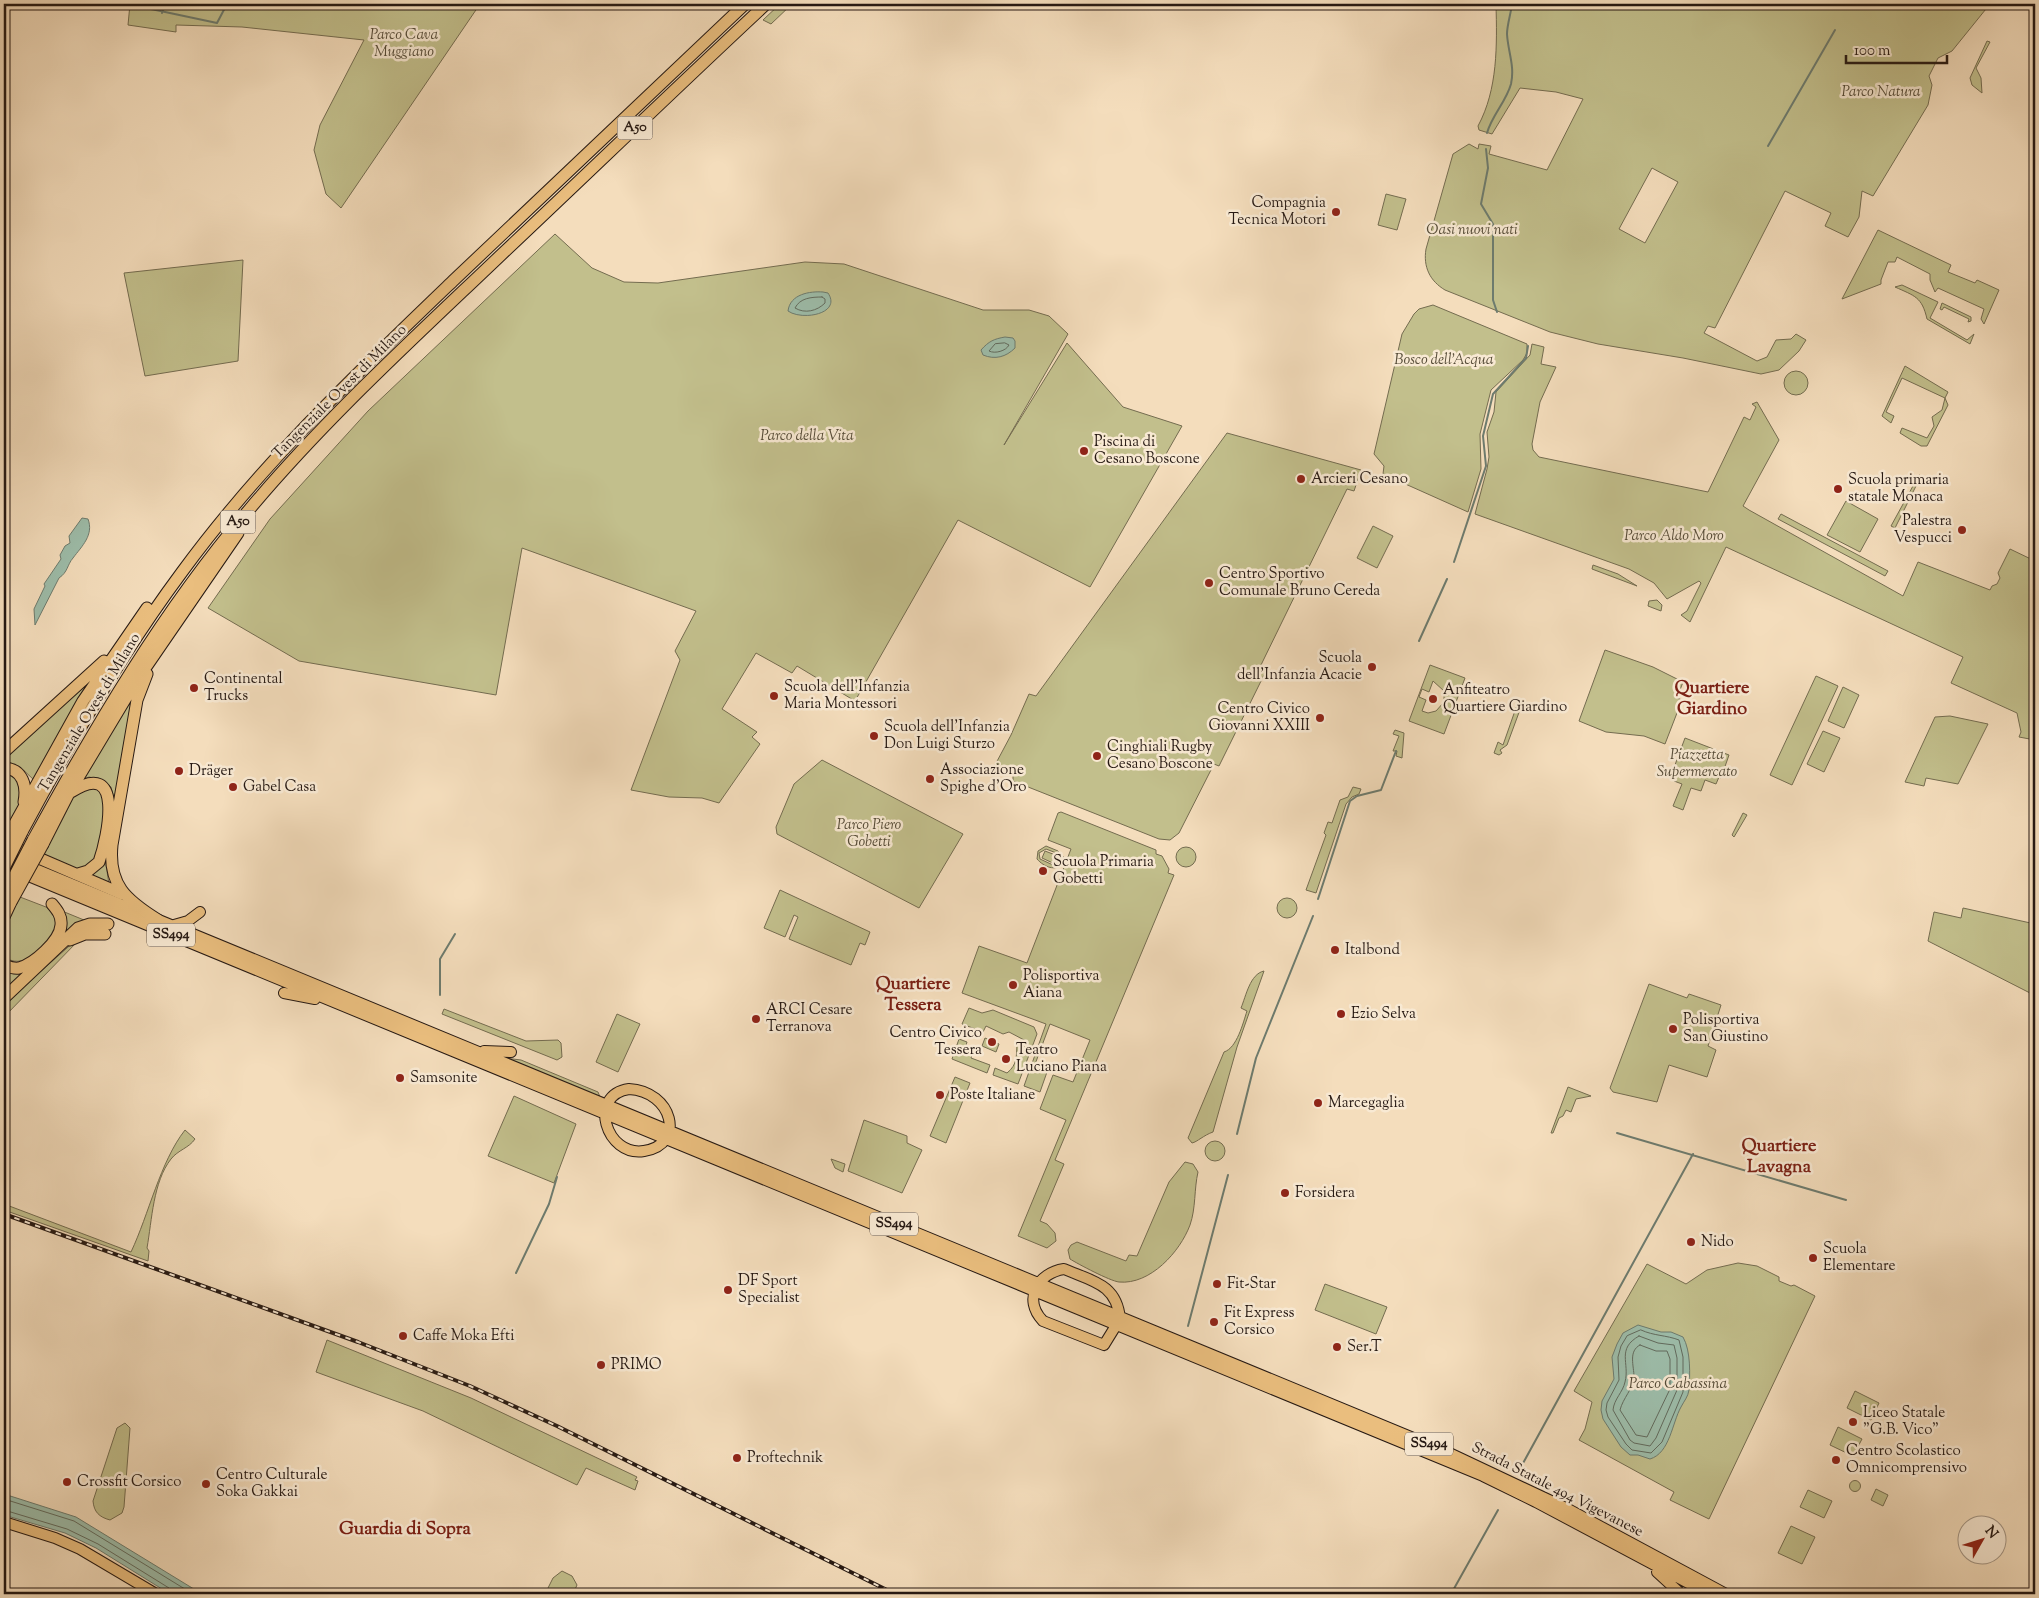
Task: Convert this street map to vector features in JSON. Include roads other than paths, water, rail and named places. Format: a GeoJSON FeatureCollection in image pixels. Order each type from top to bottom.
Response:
{"type":"FeatureCollection","features":[{"type":"Feature","properties":{"kind":"highway","name":"Tangenziale Ovest di Milano"},"geometry":{"type":"LineString","coordinates":[[4,867],[17,826],[102,690],[183,571],[256,480],[329,402],[745,4]]}},
{"type":"Feature","properties":{"kind":"highway","name":"Tangenziale Ovest di Milano"},"geometry":{"type":"LineString","coordinates":[[4,917],[7,899],[38,842],[86,744],[137,661],[187,589],[247,511],[330,419],[766,4]]}},
{"type":"Feature","properties":{"kind":"highway"},"geometry":{"type":"LineString","coordinates":[[38,842],[135,683],[237,535],[247,511]]}},
{"type":"Feature","properties":{"kind":"highway"},"geometry":{"type":"LineString","coordinates":[[158,920],[124,894],[4,844],[17,826],[83,701],[152,601],[183,571]]}},
{"type":"Feature","properties":{"kind":"highway"},"geometry":{"type":"LineString","coordinates":[[124,894],[112,875],[111,850],[138,700],[146,676],[174,624]]}},
{"type":"Feature","properties":{"kind":"highway"},"geometry":{"type":"LineString","coordinates":[[4,752],[122,644]]}},
{"type":"Feature","properties":{"kind":"highway"},"geometry":{"type":"LineString","coordinates":[[4,768],[17,773],[24,784],[24,805],[17,826]]}},
{"type":"Feature","properties":{"kind":"highway"},"geometry":{"type":"LineString","coordinates":[[69,793],[84,785],[97,784],[106,790],[110,801],[99,862],[93,868],[78,874]]}},
{"type":"Feature","properties":{"kind":"highway"},"geometry":{"type":"LineString","coordinates":[[4,965],[15,968],[28,963],[57,937],[61,919],[52,904]]}},
{"type":"Feature","properties":{"kind":"highway"},"geometry":{"type":"LineString","coordinates":[[4,998],[83,926],[107,929]]}},
{"type":"Feature","properties":{"kind":"main road","name":"SS494"},"geometry":{"type":"LineString","coordinates":[[4,856],[476,1050],[606,1109]]}},
{"type":"Feature","properties":{"kind":"main road","name":"SS494"},"geometry":{"type":"LineString","coordinates":[[4,867],[338,1004],[606,1109],[1118,1322]]}},
{"type":"Feature","properties":{"kind":"main road"},"geometry":{"type":"LineString","coordinates":[[174,926],[188,921],[200,912]]}},
{"type":"Feature","properties":{"kind":"main road"},"geometry":{"type":"LineString","coordinates":[[284,993],[338,1004]]}},
{"type":"Feature","properties":{"kind":"main road"},"geometry":{"type":"LineString","coordinates":[[476,1050],[511,1052]]}},
{"type":"Feature","properties":{"kind":"main road"},"geometry":{"type":"LineString","coordinates":[[622,1090],[635,1090],[649,1094],[668,1110],[670,1118],[666,1134],[647,1150],[635,1151],[626,1149],[611,1135],[606,1109],[612,1095],[622,1090]]}},
{"type":"Feature","properties":{"kind":"main road"},"geometry":{"type":"LineString","coordinates":[[1064,1269],[1105,1286],[1118,1304],[1118,1322],[1104,1345],[1043,1321],[1035,1308],[1033,1298],[1045,1275],[1064,1269]]}},
{"type":"Feature","properties":{"kind":"main road","name":"Strada Statale 494 Vigevanese"},"geometry":{"type":"LineString","coordinates":[[1118,1322],[1483,1476],[1709,1594]]}},
{"type":"Feature","properties":{"kind":"main road","name":"Strada Statale 494 Vigevanese"},"geometry":{"type":"LineString","coordinates":[[1118,1322],[1503,1476],[1726,1594]]}},
{"type":"Feature","properties":{"kind":"main road"},"geometry":{"type":"LineString","coordinates":[[4,1522],[37,1532],[80,1549],[156,1594]]}},
{"type":"Feature","properties":{"kind":"main road"},"geometry":{"type":"LineString","coordinates":[[1595,1533],[1614,1548],[1659,1573],[1681,1594]]}},
{"type":"Feature","properties":{"kind":"water"},"geometry":{"type":"Polygon","coordinates":[[[812,292],[828,293],[831,300],[830,306],[825,311],[818,314],[802,315],[788,311],[792,301],[797,297],[812,292]]]}},
{"type":"Feature","properties":{"kind":"water"},"geometry":{"type":"Polygon","coordinates":[[[1005,337],[1013,338],[1015,341],[1015,348],[1012,351],[996,357],[983,355],[981,350],[987,344],[1005,337]]]}},
{"type":"Feature","properties":{"kind":"water"},"geometry":{"type":"Polygon","coordinates":[[[82,518],[88,519],[88,535],[59,578],[35,625],[34,609],[45,586],[44,584],[61,559],[60,555],[65,546],[70,543],[69,536],[82,518]]]}},
{"type":"Feature","properties":{"kind":"water"},"geometry":{"type":"Polygon","coordinates":[[[1638,1325],[1661,1332],[1671,1332],[1683,1337],[1686,1343],[1689,1363],[1688,1395],[1662,1451],[1650,1459],[1638,1455],[1630,1455],[1621,1447],[1603,1419],[1601,1410],[1602,1401],[1614,1379],[1612,1357],[1617,1344],[1623,1333],[1638,1325]]]}},
{"type":"Feature","properties":{"kind":"water"},"geometry":{"type":"Polygon","coordinates":[[[4,1494],[76,1517],[202,1594],[170,1594],[96,1548],[65,1533],[4,1515],[4,1494]]]}},
{"type":"Feature","properties":{"kind":"waterway"},"geometry":{"type":"LineString","coordinates":[[151,4],[151,9],[217,23],[227,4]]}},
{"type":"Feature","properties":{"kind":"waterway"},"geometry":{"type":"LineString","coordinates":[[162,13],[165,4]]}},
{"type":"Feature","properties":{"kind":"waterway"},"geometry":{"type":"LineString","coordinates":[[1487,133],[1511,84],[1512,65],[1507,34],[1512,4]]}},
{"type":"Feature","properties":{"kind":"waterway"},"geometry":{"type":"LineString","coordinates":[[1768,146],[1835,30]]}},
{"type":"Feature","properties":{"kind":"waterway"},"geometry":{"type":"LineString","coordinates":[[1486,149],[1488,168],[1481,204],[1493,224],[1493,300],[1497,312]]}},
{"type":"Feature","properties":{"kind":"waterway"},"geometry":{"type":"LineString","coordinates":[[1454,562],[1486,466],[1483,436],[1493,394],[1526,358],[1528,346]]}},
{"type":"Feature","properties":{"kind":"waterway"},"geometry":{"type":"LineString","coordinates":[[1419,641],[1447,579]]}},
{"type":"Feature","properties":{"kind":"waterway"},"geometry":{"type":"LineString","coordinates":[[1318,899],[1350,801],[1357,796],[1381,790],[1396,751]]}},
{"type":"Feature","properties":{"kind":"waterway"},"geometry":{"type":"LineString","coordinates":[[1237,1134],[1256,1058],[1313,916]]}},
{"type":"Feature","properties":{"kind":"waterway"},"geometry":{"type":"LineString","coordinates":[[440,995],[440,959],[455,934]]}},
{"type":"Feature","properties":{"kind":"waterway"},"geometry":{"type":"LineString","coordinates":[[1617,1133],[1846,1200]]}},
{"type":"Feature","properties":{"kind":"waterway"},"geometry":{"type":"LineString","coordinates":[[1522,1465],[1693,1154]]}},
{"type":"Feature","properties":{"kind":"waterway"},"geometry":{"type":"LineString","coordinates":[[1188,1326],[1228,1175]]}},
{"type":"Feature","properties":{"kind":"waterway"},"geometry":{"type":"LineString","coordinates":[[516,1273],[549,1204],[557,1177]]}},
{"type":"Feature","properties":{"kind":"waterway"},"geometry":{"type":"LineString","coordinates":[[1451,1594],[1498,1510]]}},
{"type":"Feature","properties":{"kind":"railway"},"geometry":{"type":"LineString","coordinates":[[4,1214],[358,1342],[470,1386],[557,1426],[895,1594]]}},
{"type":"Feature","properties":{"kind":"place","name":"Compagnia Tecnica Motori"},"geometry":{"type":"Point","coordinates":[1336,212]}},
{"type":"Feature","properties":{"kind":"place","name":"Piscina di Cesano Boscone"},"geometry":{"type":"Point","coordinates":[1084,451]}},
{"type":"Feature","properties":{"kind":"place","name":"Arcieri Cesano"},"geometry":{"type":"Point","coordinates":[1301,479]}},
{"type":"Feature","properties":{"kind":"place","name":"Scuola primaria statale Monaca"},"geometry":{"type":"Point","coordinates":[1838,489]}},
{"type":"Feature","properties":{"kind":"place","name":"Palestra Vespucci"},"geometry":{"type":"Point","coordinates":[1962,530]}},
{"type":"Feature","properties":{"kind":"place","name":"Centro Sportivo Comunale Bruno Cereda"},"geometry":{"type":"Point","coordinates":[1209,583]}},
{"type":"Feature","properties":{"kind":"place","name":"Scuola dell'Infanzia Acacie"},"geometry":{"type":"Point","coordinates":[1372,667]}},
{"type":"Feature","properties":{"kind":"place","name":"Continental Trucks"},"geometry":{"type":"Point","coordinates":[194,688]}},
{"type":"Feature","properties":{"kind":"place","name":"Scuola dell'Infanzia Maria Montessori"},"geometry":{"type":"Point","coordinates":[774,696]}},
{"type":"Feature","properties":{"kind":"place","name":"Anfiteatro Quartiere Giardino"},"geometry":{"type":"Point","coordinates":[1433,699]}},
{"type":"Feature","properties":{"kind":"place","name":"Centro Civico Giovanni XXIII"},"geometry":{"type":"Point","coordinates":[1320,718]}},
{"type":"Feature","properties":{"kind":"place","name":"Scuola dell'Infanzia Don Luigi Sturzo"},"geometry":{"type":"Point","coordinates":[874,736]}},
{"type":"Feature","properties":{"kind":"place","name":"Cinghiali Rugby Cesano Boscone"},"geometry":{"type":"Point","coordinates":[1097,756]}},
{"type":"Feature","properties":{"kind":"place","name":"Dräger"},"geometry":{"type":"Point","coordinates":[179,771]}},
{"type":"Feature","properties":{"kind":"place","name":"Associazione Spighe d'Oro"},"geometry":{"type":"Point","coordinates":[930,779]}},
{"type":"Feature","properties":{"kind":"place","name":"Gabel Casa"},"geometry":{"type":"Point","coordinates":[233,787]}},
{"type":"Feature","properties":{"kind":"place","name":"Scuola Primaria Gobetti"},"geometry":{"type":"Point","coordinates":[1043,871]}},
{"type":"Feature","properties":{"kind":"place","name":"Italbond"},"geometry":{"type":"Point","coordinates":[1335,950]}},
{"type":"Feature","properties":{"kind":"place","name":"Polisportiva Aiana"},"geometry":{"type":"Point","coordinates":[1013,985]}},
{"type":"Feature","properties":{"kind":"place","name":"Ezio Selva"},"geometry":{"type":"Point","coordinates":[1341,1014]}},
{"type":"Feature","properties":{"kind":"place","name":"ARCI Cesare Terranova"},"geometry":{"type":"Point","coordinates":[756,1019]}},
{"type":"Feature","properties":{"kind":"place","name":"Polisportiva San Giustino"},"geometry":{"type":"Point","coordinates":[1673,1029]}},
{"type":"Feature","properties":{"kind":"place","name":"Centro Civico Tessera"},"geometry":{"type":"Point","coordinates":[992,1042]}},
{"type":"Feature","properties":{"kind":"place","name":"Teatro Luciano Piana"},"geometry":{"type":"Point","coordinates":[1006,1059]}},
{"type":"Feature","properties":{"kind":"place","name":"Samsonite"},"geometry":{"type":"Point","coordinates":[400,1078]}},
{"type":"Feature","properties":{"kind":"place","name":"Poste Italiane"},"geometry":{"type":"Point","coordinates":[940,1095]}},
{"type":"Feature","properties":{"kind":"place","name":"Marcegaglia"},"geometry":{"type":"Point","coordinates":[1318,1103]}},
{"type":"Feature","properties":{"kind":"place","name":"Forsidera"},"geometry":{"type":"Point","coordinates":[1285,1193]}},
{"type":"Feature","properties":{"kind":"place","name":"Nido"},"geometry":{"type":"Point","coordinates":[1691,1242]}},
{"type":"Feature","properties":{"kind":"place","name":"Scuola Elementare"},"geometry":{"type":"Point","coordinates":[1813,1258]}},
{"type":"Feature","properties":{"kind":"place","name":"Fit-Star"},"geometry":{"type":"Point","coordinates":[1217,1284]}},
{"type":"Feature","properties":{"kind":"place","name":"DF Sport Specialist"},"geometry":{"type":"Point","coordinates":[728,1290]}},
{"type":"Feature","properties":{"kind":"place","name":"Fit Express Corsico"},"geometry":{"type":"Point","coordinates":[1214,1322]}},
{"type":"Feature","properties":{"kind":"place","name":"Caffe Moka Efti"},"geometry":{"type":"Point","coordinates":[403,1336]}},
{"type":"Feature","properties":{"kind":"place","name":"Ser.T"},"geometry":{"type":"Point","coordinates":[1337,1347]}},
{"type":"Feature","properties":{"kind":"place","name":"PRIMO"},"geometry":{"type":"Point","coordinates":[601,1365]}},
{"type":"Feature","properties":{"kind":"place","name":"Liceo Statale \"G.B. Vico\""},"geometry":{"type":"Point","coordinates":[1853,1422]}},
{"type":"Feature","properties":{"kind":"place","name":"Proftechnik"},"geometry":{"type":"Point","coordinates":[737,1458]}},
{"type":"Feature","properties":{"kind":"place","name":"Centro Scolastico Omnicomprensivo"},"geometry":{"type":"Point","coordinates":[1836,1460]}},
{"type":"Feature","properties":{"kind":"place","name":"Crossfit Corsico"},"geometry":{"type":"Point","coordinates":[67,1482]}},
{"type":"Feature","properties":{"kind":"place","name":"Centro Culturale Soka Gakkai"},"geometry":{"type":"Point","coordinates":[206,1484]}},
{"type":"Feature","properties":{"kind":"district","name":"Quartiere Giardino"},"geometry":{"type":"Point","coordinates":[1712,700]}},
{"type":"Feature","properties":{"kind":"district","name":"Quartiere Tessera"},"geometry":{"type":"Point","coordinates":[913,995]}},
{"type":"Feature","properties":{"kind":"district","name":"Quartiere Lavagna"},"geometry":{"type":"Point","coordinates":[1779,1157]}},
{"type":"Feature","properties":{"kind":"district","name":"Guardia di Sopra"},"geometry":{"type":"Point","coordinates":[405,1530]}},
{"type":"Feature","properties":{"kind":"park label","name":"Parco Cava Muggiano"},"geometry":{"type":"Point","coordinates":[404,44]}},
{"type":"Feature","properties":{"kind":"park label","name":"Parco Natura"},"geometry":{"type":"Point","coordinates":[1881,92]}},
{"type":"Feature","properties":{"kind":"park label","name":"Oasi nuovi nati"},"geometry":{"type":"Point","coordinates":[1472,230]}},
{"type":"Feature","properties":{"kind":"park label","name":"Bosco dell'Acqua"},"geometry":{"type":"Point","coordinates":[1444,360]}},
{"type":"Feature","properties":{"kind":"park label","name":"Parco della Vita"},"geometry":{"type":"Point","coordinates":[807,436]}},
{"type":"Feature","properties":{"kind":"park label","name":"Parco Aldo Moro"},"geometry":{"type":"Point","coordinates":[1674,536]}},
{"type":"Feature","properties":{"kind":"park label","name":"Piazzetta Supermercato"},"geometry":{"type":"Point","coordinates":[1697,764]}},
{"type":"Feature","properties":{"kind":"park label","name":"Parco Piero Gobetti"},"geometry":{"type":"Point","coordinates":[869,834]}},
{"type":"Feature","properties":{"kind":"park label","name":"Parco Cabassina"},"geometry":{"type":"Point","coordinates":[1678,1384]}}]}
